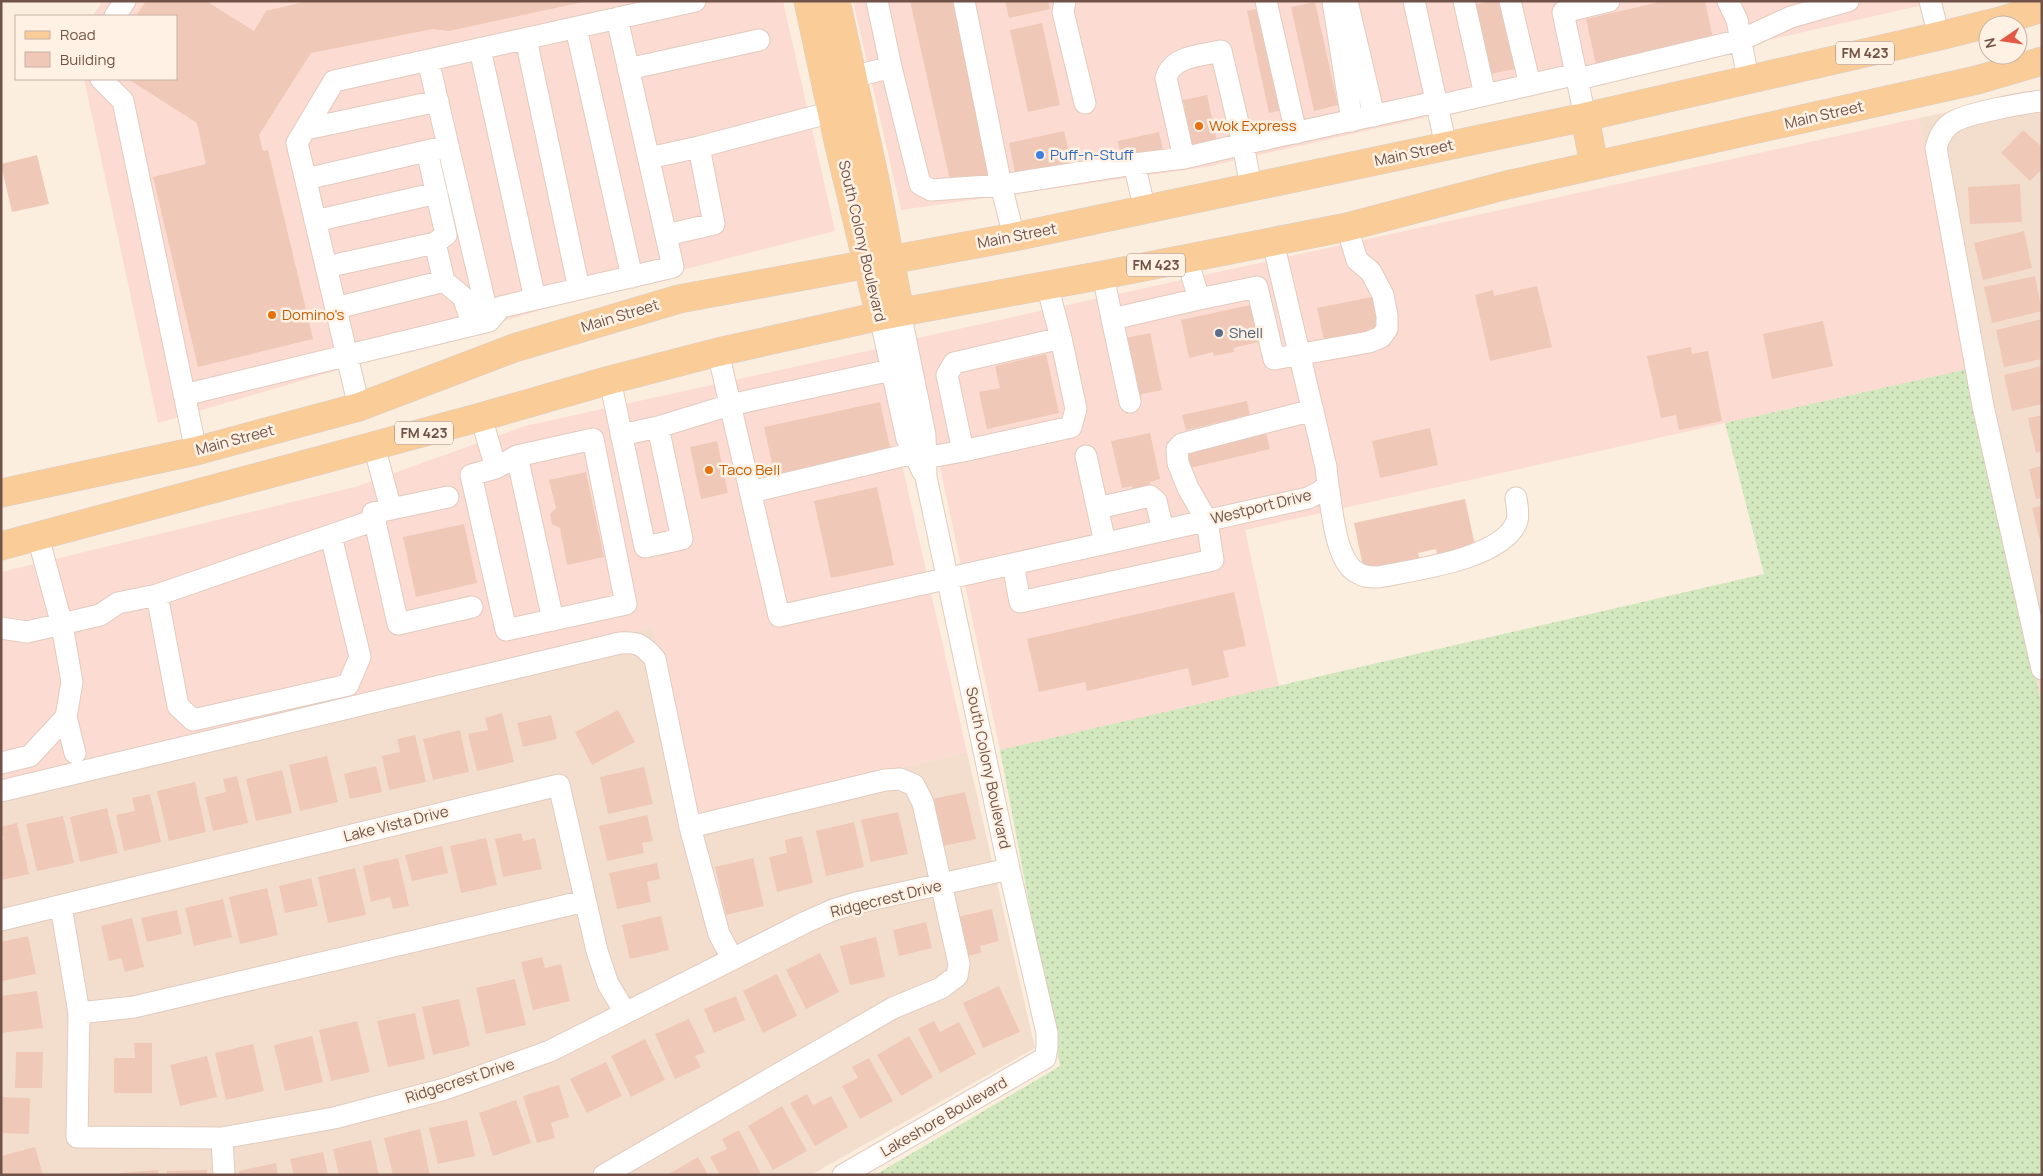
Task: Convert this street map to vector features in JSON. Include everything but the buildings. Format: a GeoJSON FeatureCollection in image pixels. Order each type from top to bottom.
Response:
{"type":"FeatureCollection","features":[{"type":"Feature","properties":{"kind":"main road","name":"South Colony Boulevard"},"geometry":{"type":"LineString","coordinates":[[808,1],[832,112],[879,262]]}},
{"type":"Feature","properties":{"kind":"main road","name":"South Colony Boulevard"},"geometry":{"type":"LineString","coordinates":[[836,1],[853,77],[879,262],[890,314]]}},
{"type":"Feature","properties":{"kind":"main road","name":"Main Street"},"geometry":{"type":"LineString","coordinates":[[1,493],[196,451],[359,407],[514,348],[679,299],[1014,237],[1584,117],[1939,36],[2000,21],[2042,8]]}},
{"type":"Feature","properties":{"kind":"main road","name":"Main Street"},"geometry":{"type":"LineString","coordinates":[[1,546],[718,352],[890,314],[1103,275],[1347,227],[1507,185],[1976,80],[2042,61]]}},
{"type":"Feature","properties":{"kind":"main road"},"geometry":{"type":"LineString","coordinates":[[1584,117],[1594,165]]}},
{"type":"Feature","properties":{"kind":"main road"},"geometry":{"type":"LineString","coordinates":[[359,407],[374,446]]}},
{"type":"Feature","properties":{"kind":"street"},"geometry":{"type":"LineString","coordinates":[[116,15],[125,1]]}},
{"type":"Feature","properties":{"kind":"street"},"geometry":{"type":"LineString","coordinates":[[359,407],[297,143],[334,81],[695,1]]}},
{"type":"Feature","properties":{"kind":"street"},"geometry":{"type":"LineString","coordinates":[[877,1],[891,68],[920,184],[931,190],[1001,185],[1184,158],[1374,116],[1578,76],[1741,40],[1790,9],[1848,1]]}},
{"type":"Feature","properties":{"kind":"street"},"geometry":{"type":"LineString","coordinates":[[964,1],[1001,185],[1014,237]]}},
{"type":"Feature","properties":{"kind":"street"},"geometry":{"type":"LineString","coordinates":[[1065,1],[1064,12],[1085,103]]}},
{"type":"Feature","properties":{"kind":"street"},"geometry":{"type":"LineString","coordinates":[[1266,1],[1296,133]]}},
{"type":"Feature","properties":{"kind":"street"},"geometry":{"type":"LineString","coordinates":[[1333,1],[1352,121]]}},
{"type":"Feature","properties":{"kind":"street"},"geometry":{"type":"LineString","coordinates":[[1347,1],[1374,116]]}},
{"type":"Feature","properties":{"kind":"street"},"geometry":{"type":"LineString","coordinates":[[1414,1],[1446,146]]}},
{"type":"Feature","properties":{"kind":"street"},"geometry":{"type":"LineString","coordinates":[[1464,1],[1485,95]]}},
{"type":"Feature","properties":{"kind":"street"},"geometry":{"type":"LineString","coordinates":[[1510,1],[1530,85]]}},
{"type":"Feature","properties":{"kind":"street"},"geometry":{"type":"LineString","coordinates":[[1584,117],[1578,76],[1562,6],[1608,1]]}},
{"type":"Feature","properties":{"kind":"street"},"geometry":{"type":"LineString","coordinates":[[1728,1],[1737,20],[1748,79]]}},
{"type":"Feature","properties":{"kind":"street"},"geometry":{"type":"LineString","coordinates":[[1930,1],[1939,36]]}},
{"type":"Feature","properties":{"kind":"street"},"geometry":{"type":"LineString","coordinates":[[617,18],[679,299]]}},
{"type":"Feature","properties":{"kind":"street"},"geometry":{"type":"LineString","coordinates":[[576,28],[632,277]]}},
{"type":"Feature","properties":{"kind":"street"},"geometry":{"type":"LineString","coordinates":[[526,38],[579,289]]}},
{"type":"Feature","properties":{"kind":"street"},"geometry":{"type":"LineString","coordinates":[[628,69],[759,40]]}},
{"type":"Feature","properties":{"kind":"street"},"geometry":{"type":"LineString","coordinates":[[480,49],[535,299]]}},
{"type":"Feature","properties":{"kind":"street"},"geometry":{"type":"LineString","coordinates":[[1184,158],[1166,78],[1168,72],[1172,65],[1179,61],[1221,52],[1243,144],[1251,187]]}},
{"type":"Feature","properties":{"kind":"street"},"geometry":{"type":"LineString","coordinates":[[428,60],[467,229],[481,323]]}},
{"type":"Feature","properties":{"kind":"street"},"geometry":{"type":"LineString","coordinates":[[853,77],[891,68]]}},
{"type":"Feature","properties":{"kind":"street"},"geometry":{"type":"LineString","coordinates":[[102,80],[123,101],[196,451]]}},
{"type":"Feature","properties":{"kind":"street"},"geometry":{"type":"LineString","coordinates":[[306,129],[438,101]]}},
{"type":"Feature","properties":{"kind":"street"},"geometry":{"type":"LineString","coordinates":[[2042,101],[1966,116],[1953,122],[1942,131],[1936,148],[1983,406],[2042,669]]}},
{"type":"Feature","properties":{"kind":"street"},"geometry":{"type":"LineString","coordinates":[[649,158],[699,147],[832,112]]}},
{"type":"Feature","properties":{"kind":"street"},"geometry":{"type":"LineString","coordinates":[[306,179],[448,146]]}},
{"type":"Feature","properties":{"kind":"street"},"geometry":{"type":"LineString","coordinates":[[666,235],[714,224],[699,147]]}},
{"type":"Feature","properties":{"kind":"street"},"geometry":{"type":"LineString","coordinates":[[427,151],[436,193],[444,281],[463,297],[481,323]]}},
{"type":"Feature","properties":{"kind":"street"},"geometry":{"type":"LineString","coordinates":[[1134,164],[1145,210]]}},
{"type":"Feature","properties":{"kind":"street"},"geometry":{"type":"LineString","coordinates":[[315,221],[436,193]]}},
{"type":"Feature","properties":{"kind":"street"},"geometry":{"type":"LineString","coordinates":[[1112,319],[1257,287],[1274,359],[1369,342],[1381,337],[1387,329],[1387,316],[1383,295],[1371,272],[1357,260],[1347,227]]}},
{"type":"Feature","properties":{"kind":"street"},"geometry":{"type":"LineString","coordinates":[[326,267],[441,239],[467,229]]}},
{"type":"Feature","properties":{"kind":"street","name":"Westport Drive"},"geometry":{"type":"LineString","coordinates":[[751,492],[779,616],[1308,498],[1320,492],[1328,485],[1326,467],[1273,242]]}},
{"type":"Feature","properties":{"kind":"street"},"geometry":{"type":"LineString","coordinates":[[1187,259],[1199,299]]}},
{"type":"Feature","properties":{"kind":"street"},"geometry":{"type":"LineString","coordinates":[[184,395],[481,323],[501,307],[673,267]]}},
{"type":"Feature","properties":{"kind":"street"},"geometry":{"type":"LineString","coordinates":[[1103,275],[1130,402]]}},
{"type":"Feature","properties":{"kind":"street"},"geometry":{"type":"LineString","coordinates":[[336,308],[444,281]]}},
{"type":"Feature","properties":{"kind":"street"},"geometry":{"type":"LineString","coordinates":[[718,352],[751,492],[922,463],[963,451],[1071,427],[1076,409],[1061,338],[1047,285]]}},
{"type":"Feature","properties":{"kind":"street","name":"South Colony Boulevard"},"geometry":{"type":"LineString","coordinates":[[890,314],[892,370],[907,438],[922,463],[948,578],[1009,869],[1047,1033],[1048,1047],[1045,1058]]}},
{"type":"Feature","properties":{"kind":"street","name":"South Colony Boulevard"},"geometry":{"type":"LineString","coordinates":[[890,314],[925,434],[922,463]]}},
{"type":"Feature","properties":{"kind":"street"},"geometry":{"type":"LineString","coordinates":[[963,451],[947,375],[954,363],[1061,338]]}},
{"type":"Feature","properties":{"kind":"street"},"geometry":{"type":"LineString","coordinates":[[593,439],[626,604],[506,630],[471,476],[496,468],[517,456],[620,432],[658,427],[730,405],[892,370]]}},
{"type":"Feature","properties":{"kind":"street"},"geometry":{"type":"LineString","coordinates":[[610,380],[645,547],[682,539],[658,427]]}},
{"type":"Feature","properties":{"kind":"street"},"geometry":{"type":"LineString","coordinates":[[1013,564],[1020,602],[1213,560],[1206,521],[1188,488],[1178,463],[1177,449],[1182,444],[1313,410]]}},
{"type":"Feature","properties":{"kind":"street"},"geometry":{"type":"LineString","coordinates":[[481,417],[496,468]]}},
{"type":"Feature","properties":{"kind":"street"},"geometry":{"type":"LineString","coordinates":[[374,446],[398,624],[472,607]]}},
{"type":"Feature","properties":{"kind":"street"},"geometry":{"type":"LineString","coordinates":[[517,456],[553,620]]}},
{"type":"Feature","properties":{"kind":"street"},"geometry":{"type":"LineString","coordinates":[[1086,456],[1105,543]]}},
{"type":"Feature","properties":{"kind":"street"},"geometry":{"type":"LineString","coordinates":[[1328,485],[1335,530],[1342,555],[1354,571],[1365,577],[1378,577],[1456,560],[1490,548],[1507,538],[1517,521],[1516,498]]}},
{"type":"Feature","properties":{"kind":"street"},"geometry":{"type":"LineString","coordinates":[[1098,508],[1150,496],[1153,497],[1156,500],[1163,530]]}},
{"type":"Feature","properties":{"kind":"street"},"geometry":{"type":"LineString","coordinates":[[1,628],[27,632],[100,615],[118,603],[157,595],[331,536],[383,514],[448,497]]}},
{"type":"Feature","properties":{"kind":"street"},"geometry":{"type":"LineString","coordinates":[[157,595],[178,706],[193,720],[348,685],[360,657],[331,536]]}},
{"type":"Feature","properties":{"kind":"street"},"geometry":{"type":"LineString","coordinates":[[38,537],[62,625],[72,682],[66,717],[75,753]]}},
{"type":"Feature","properties":{"kind":"street"},"geometry":{"type":"LineString","coordinates":[[1,791],[611,645],[635,642],[645,648],[655,659],[690,827],[719,934],[732,958]]}},
{"type":"Feature","properties":{"kind":"street"},"geometry":{"type":"LineString","coordinates":[[1,763],[30,756],[66,717]]}},
{"type":"Feature","properties":{"kind":"street"},"geometry":{"type":"LineString","coordinates":[[604,1175],[893,1008],[941,988],[957,976],[959,964],[942,885],[923,804],[914,785],[900,779],[885,780],[690,827]]}},
{"type":"Feature","properties":{"kind":"street","name":"Lake Vista Drive"},"geometry":{"type":"LineString","coordinates":[[1,920],[559,785],[600,959],[608,984],[625,1012]]}},
{"type":"Feature","properties":{"kind":"street","name":"Ridgecrest Drive"},"geometry":{"type":"LineString","coordinates":[[61,906],[79,1013],[77,1136],[222,1138],[334,1118],[445,1089],[550,1050],[732,958],[833,910],[856,903],[1009,869]]}},
{"type":"Feature","properties":{"kind":"street"},"geometry":{"type":"LineString","coordinates":[[79,1013],[134,1007],[585,901]]}},
{"type":"Feature","properties":{"kind":"street","name":"Lakeshore Boulevard"},"geometry":{"type":"LineString","coordinates":[[843,1175],[1045,1058]]}},
{"type":"Feature","properties":{"kind":"street"},"geometry":{"type":"LineString","coordinates":[[222,1138],[224,1175]]}},
{"type":"Feature","properties":{"kind":"shaded area"},"geometry":{"type":"Polygon","coordinates":[[[102,1],[783,1],[835,231],[639,281],[158,423],[84,80],[178,80],[178,15],[94,15],[102,1]]]}},
{"type":"Feature","properties":{"kind":"shaded area"},"geometry":{"type":"Polygon","coordinates":[[[853,1],[1941,1],[1206,167],[901,210],[853,1]]]}},
{"type":"Feature","properties":{"kind":"shaded area"},"geometry":{"type":"Polygon","coordinates":[[[2042,92],[2042,706],[1968,369],[1919,118],[2042,92]]]}},
{"type":"Feature","properties":{"kind":"shaded area"},"geometry":{"type":"Polygon","coordinates":[[[1919,118],[1968,369],[1245,530],[1279,687],[1000,750],[913,339],[1919,118]]]}},
{"type":"Feature","properties":{"kind":"shaded area"},"geometry":{"type":"Polygon","coordinates":[[[876,349],[967,752],[696,817],[653,627],[1,780],[1,572],[355,487],[525,426],[876,349]]]}},
{"type":"Feature","properties":{"kind":"shaded area"},"geometry":{"type":"Polygon","coordinates":[[[653,627],[696,817],[967,752],[1035,1048],[811,1175],[1,1175],[1,780],[653,627]]]}},
{"type":"Feature","properties":{"kind":"green space"},"geometry":{"type":"Polygon","coordinates":[[[1968,369],[2042,706],[2042,1175],[875,1175],[1060,1066],[1000,750],[1764,574],[1725,423],[1968,369]]]}},
{"type":"Feature","properties":{"kind":"place","name":"Wok Express"},"geometry":{"type":"Point","coordinates":[1199,126]}},
{"type":"Feature","properties":{"kind":"place","name":"Puff-n-Stuff"},"geometry":{"type":"Point","coordinates":[1040,155]}},
{"type":"Feature","properties":{"kind":"place","name":"Domino's"},"geometry":{"type":"Point","coordinates":[272,315]}},
{"type":"Feature","properties":{"kind":"place","name":"Shell"},"geometry":{"type":"Point","coordinates":[1219,333]}},
{"type":"Feature","properties":{"kind":"place","name":"Taco Bell"},"geometry":{"type":"Point","coordinates":[709,470]}}]}
